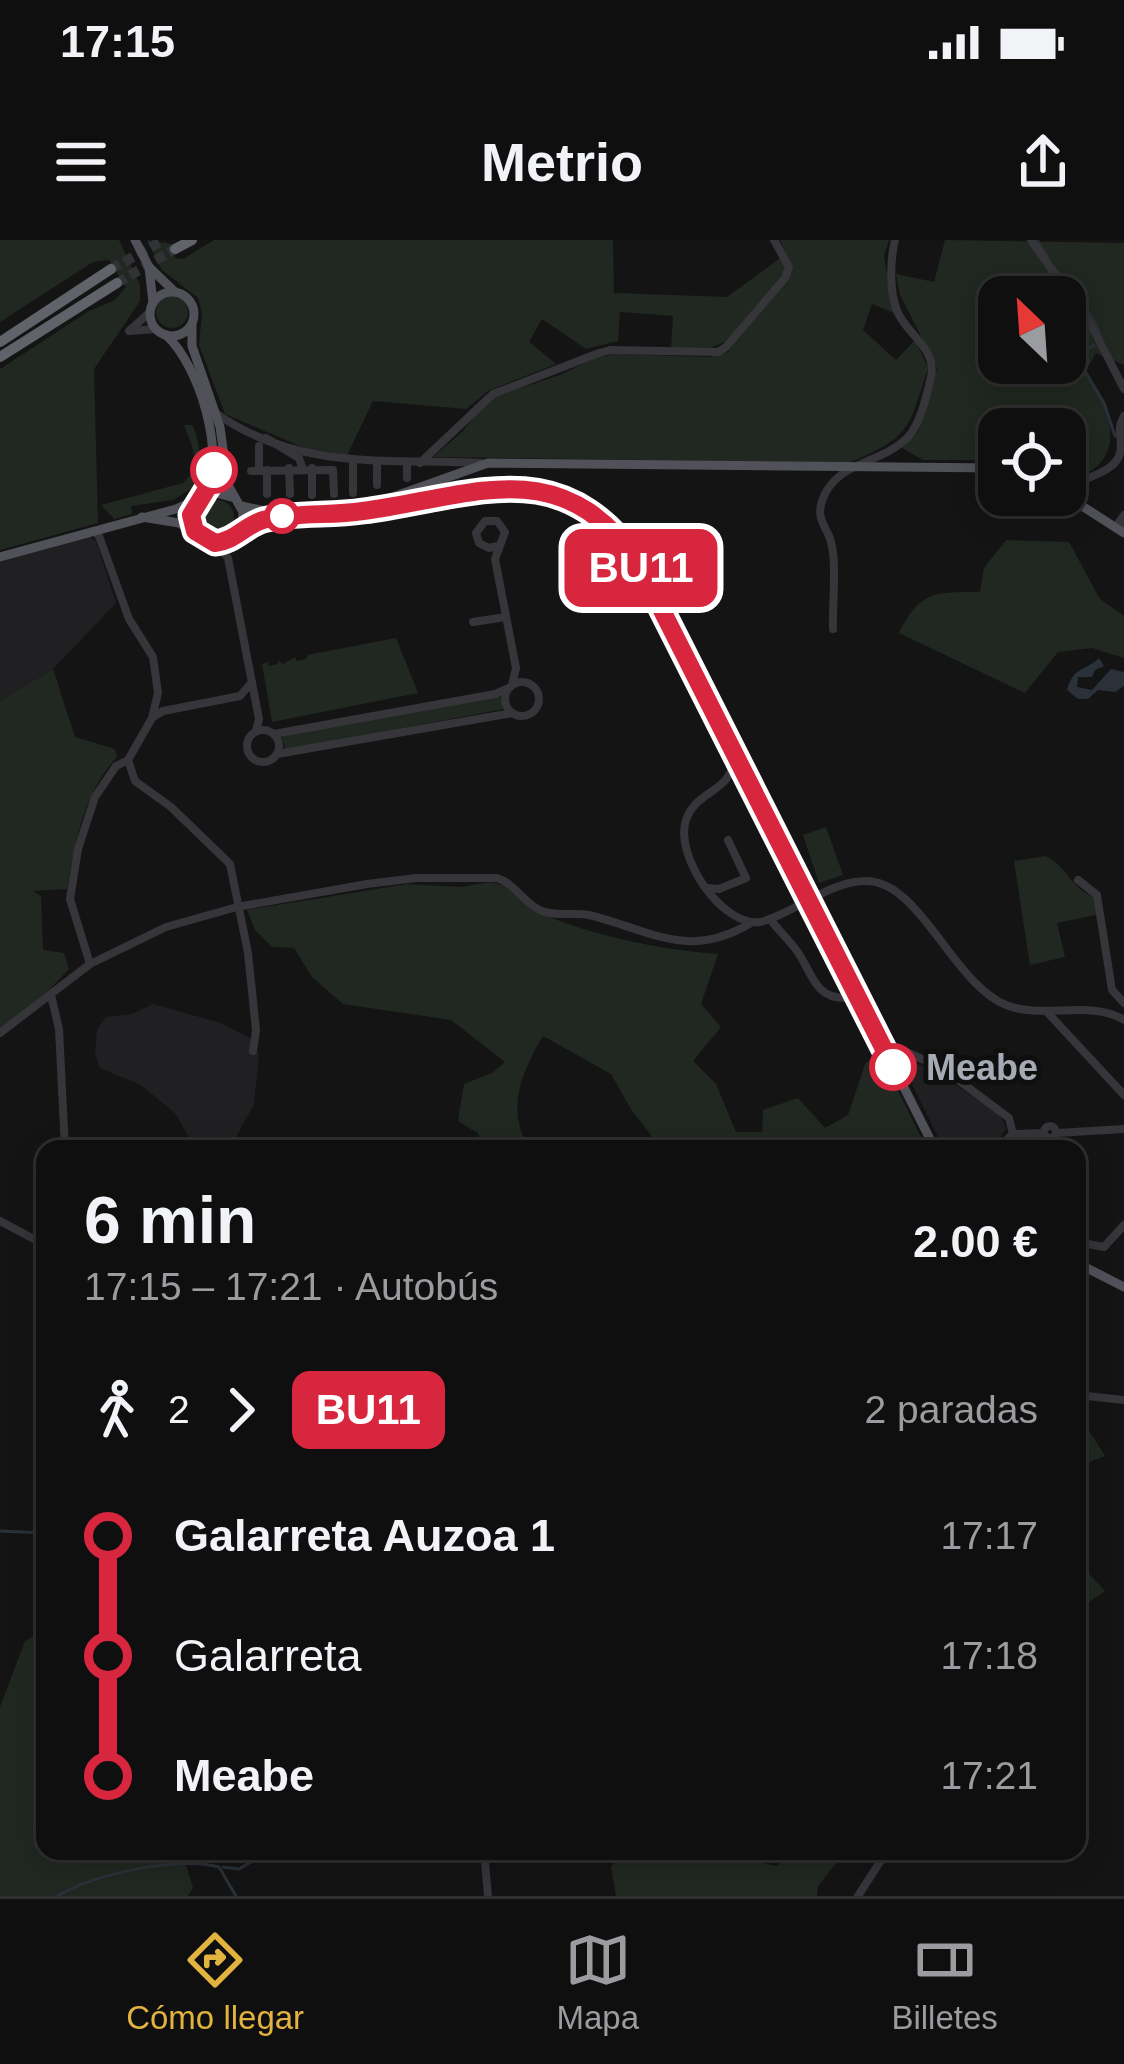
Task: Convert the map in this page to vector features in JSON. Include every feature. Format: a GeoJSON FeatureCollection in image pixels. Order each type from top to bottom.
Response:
{"type":"FeatureCollection","features":[{"type":"Feature","properties":{"kind":"highway"},"geometry":{"type":"LineString","coordinates":[[175,249],[192,240]]}},
{"type":"Feature","properties":{"kind":"highway"},"geometry":{"type":"LineString","coordinates":[[0,342],[111,269]]}},
{"type":"Feature","properties":{"kind":"highway"},"geometry":{"type":"LineString","coordinates":[[0,357],[117,283]]}},
{"type":"Feature","properties":{"kind":"main road"},"geometry":{"type":"LineString","coordinates":[[135,240],[148,267],[152,308],[161,332],[187,363],[203,404],[213,452],[214,470],[191,515],[195,531]]}},
{"type":"Feature","properties":{"kind":"main road"},"geometry":{"type":"LineString","coordinates":[[148,267],[190,302],[192,346],[216,413],[229,485],[238,502],[240,531]]}},
{"type":"Feature","properties":{"kind":"main road"},"geometry":{"type":"LineString","coordinates":[[152,308],[161,295],[177,293]]}},
{"type":"Feature","properties":{"kind":"main road"},"geometry":{"type":"LineString","coordinates":[[161,332],[180,335],[192,324]]}},
{"type":"Feature","properties":{"kind":"main road"},"geometry":{"type":"LineString","coordinates":[[329,515],[401,496],[488,464],[978,468]]}},
{"type":"Feature","properties":{"kind":"main road"},"geometry":{"type":"LineString","coordinates":[[0,557],[220,492],[285,515],[329,515],[511,489],[545,491],[579,504],[611,526],[637,561],[930,1140]]}},
{"type":"Feature","properties":{"kind":"main road"},"geometry":{"type":"LineString","coordinates":[[1086,507],[1124,529]]}},
{"type":"Feature","properties":{"kind":"main road"},"geometry":{"type":"LineString","coordinates":[[142,517],[179,524],[215,543],[285,515]]}},
{"type":"Feature","properties":{"kind":"main road"},"geometry":{"type":"LineString","coordinates":[[1086,1267],[1124,1287]]}},
{"type":"Feature","properties":{"kind":"street"},"geometry":{"type":"LineString","coordinates":[[420,463],[493,394],[598,353],[709,354],[726,347],[785,278],[789,267],[774,240]]}},
{"type":"Feature","properties":{"kind":"street"},"geometry":{"type":"LineString","coordinates":[[833,629],[831,545],[821,524],[824,494],[844,470],[893,449],[908,437],[932,373],[926,352],[898,314],[891,258],[895,240]]}},
{"type":"Feature","properties":{"kind":"street"},"geometry":{"type":"LineString","coordinates":[[1031,240],[1092,327],[1124,389]]}},
{"type":"Feature","properties":{"kind":"street"},"geometry":{"type":"LineString","coordinates":[[152,308],[129,331],[161,332]]}},
{"type":"Feature","properties":{"kind":"street"},"geometry":{"type":"LineString","coordinates":[[216,413],[237,427],[353,462],[488,464]]}},
{"type":"Feature","properties":{"kind":"street"},"geometry":{"type":"LineString","coordinates":[[1086,478],[1112,466],[1119,457],[1119,426],[1124,416]]}},
{"type":"Feature","properties":{"kind":"street"},"geometry":{"type":"LineString","coordinates":[[222,442],[237,427]]}},
{"type":"Feature","properties":{"kind":"street"},"geometry":{"type":"LineString","coordinates":[[266,437],[307,468],[312,495]]}},
{"type":"Feature","properties":{"kind":"street"},"geometry":{"type":"LineString","coordinates":[[259,446],[259,470],[267,494]]}},
{"type":"Feature","properties":{"kind":"street"},"geometry":{"type":"LineString","coordinates":[[353,462],[353,494]]}},
{"type":"Feature","properties":{"kind":"street"},"geometry":{"type":"LineString","coordinates":[[376,485],[377,462]]}},
{"type":"Feature","properties":{"kind":"street"},"geometry":{"type":"LineString","coordinates":[[407,462],[407,478]]}},
{"type":"Feature","properties":{"kind":"street"},"geometry":{"type":"LineString","coordinates":[[289,468],[290,494]]}},
{"type":"Feature","properties":{"kind":"street"},"geometry":{"type":"LineString","coordinates":[[259,470],[333,470],[334,494]]}},
{"type":"Feature","properties":{"kind":"street"},"geometry":{"type":"LineString","coordinates":[[1124,515],[1119,522],[1124,529]]}},
{"type":"Feature","properties":{"kind":"street"},"geometry":{"type":"LineString","coordinates":[[495,559],[476,533],[481,523],[493,519],[506,532],[495,559],[517,672],[537,690],[537,707],[524,716],[512,713],[278,754],[265,762],[250,755],[247,742],[265,732],[495,694],[526,683]]}},
{"type":"Feature","properties":{"kind":"street"},"geometry":{"type":"LineString","coordinates":[[90,964],[71,907],[75,868],[95,797],[116,766],[128,760],[157,706],[153,657],[129,619],[99,536],[93,531]]}},
{"type":"Feature","properties":{"kind":"street"},"geometry":{"type":"LineString","coordinates":[[228,558],[240,531]]}},
{"type":"Feature","properties":{"kind":"street"},"geometry":{"type":"LineString","coordinates":[[215,543],[228,558],[258,715],[265,732],[279,743],[278,754]]}},
{"type":"Feature","properties":{"kind":"street"},"geometry":{"type":"LineString","coordinates":[[486,547],[498,547]]}},
{"type":"Feature","properties":{"kind":"street"},"geometry":{"type":"LineString","coordinates":[[473,622],[506,617]]}},
{"type":"Feature","properties":{"kind":"street"},"geometry":{"type":"LineString","coordinates":[[512,713],[505,702],[517,672]]}},
{"type":"Feature","properties":{"kind":"street"},"geometry":{"type":"LineString","coordinates":[[157,706],[240,696],[252,682]]}},
{"type":"Feature","properties":{"kind":"street"},"geometry":{"type":"LineString","coordinates":[[240,696],[258,715]]}},
{"type":"Feature","properties":{"kind":"street"},"geometry":{"type":"LineString","coordinates":[[734,754],[727,782],[698,801],[684,831],[688,855],[721,908],[751,923]]}},
{"type":"Feature","properties":{"kind":"street"},"geometry":{"type":"LineString","coordinates":[[128,760],[135,781],[171,807],[230,864],[248,953],[256,1030],[253,1051]]}},
{"type":"Feature","properties":{"kind":"street"},"geometry":{"type":"LineString","coordinates":[[727,782],[748,782]]}},
{"type":"Feature","properties":{"kind":"street"},"geometry":{"type":"LineString","coordinates":[[707,888],[746,878],[728,841]]}},
{"type":"Feature","properties":{"kind":"street"},"geometry":{"type":"LineString","coordinates":[[0,1033],[90,964],[166,926],[237,907],[416,878],[506,881],[546,914],[585,914],[651,938],[680,943],[720,937],[866,880],[902,896],[977,987],[1005,1005],[1047,1012],[1106,1013],[1124,1020]]}},
{"type":"Feature","properties":{"kind":"street"},"geometry":{"type":"LineString","coordinates":[[1078,880],[1096,895],[1112,990],[1124,1003]]}},
{"type":"Feature","properties":{"kind":"street"},"geometry":{"type":"LineString","coordinates":[[721,908],[727,886]]}},
{"type":"Feature","properties":{"kind":"street"},"geometry":{"type":"LineString","coordinates":[[770,919],[796,949],[819,991],[845,998]]}},
{"type":"Feature","properties":{"kind":"street"},"geometry":{"type":"LineString","coordinates":[[51,995],[59,1029],[65,1140]]}},
{"type":"Feature","properties":{"kind":"street"},"geometry":{"type":"LineString","coordinates":[[1047,1012],[1124,1095]]}},
{"type":"Feature","properties":{"kind":"street"},"geometry":{"type":"LineString","coordinates":[[879,1039],[942,1068],[1009,1118],[1011,1140]]}},
{"type":"Feature","properties":{"kind":"street"},"geometry":{"type":"LineString","coordinates":[[1007,1140],[1124,1129]]}},
{"type":"Feature","properties":{"kind":"street"},"geometry":{"type":"LineString","coordinates":[[0,1221],[36,1240]]}},
{"type":"Feature","properties":{"kind":"street"},"geometry":{"type":"LineString","coordinates":[[1086,1244],[1104,1247],[1124,1225]]}},
{"type":"Feature","properties":{"kind":"street"},"geometry":{"type":"LineString","coordinates":[[1086,1396],[1124,1400]]}},
{"type":"Feature","properties":{"kind":"street"},"geometry":{"type":"LineString","coordinates":[[485,1860],[488,1896]]}},
{"type":"Feature","properties":{"kind":"street"},"geometry":{"type":"LineString","coordinates":[[858,1896],[880,1860]]}},
{"type":"Feature","properties":{"kind":"shaded area"},"geometry":{"type":"Polygon","coordinates":[[[0,240],[119,240],[140,285],[140,301],[94,369],[98,523],[0,550],[0,369],[89,311],[115,300],[126,287],[109,260],[93,262],[0,322],[0,240]]]}},
{"type":"Feature","properties":{"kind":"shaded area"},"geometry":{"type":"Polygon","coordinates":[[[147,240],[172,244],[175,258],[183,259],[214,240],[613,240],[614,293],[727,297],[786,254],[780,240],[889,240],[884,256],[894,313],[872,304],[863,330],[896,360],[915,340],[928,368],[904,429],[885,446],[849,463],[433,457],[496,396],[597,357],[709,357],[728,352],[740,335],[706,350],[671,348],[673,316],[620,312],[618,341],[586,349],[542,319],[529,342],[556,364],[488,391],[466,409],[373,401],[347,455],[307,449],[225,414],[199,345],[202,313],[198,298],[162,270],[147,240]]]}},
{"type":"Feature","properties":{"kind":"shaded area"},"geometry":{"type":"Polygon","coordinates":[[[945,240],[1124,243],[1124,365],[1096,353],[1086,371],[1086,276],[978,276],[978,384],[1086,384],[1086,374],[1110,425],[1110,440],[1098,465],[1086,474],[1086,408],[978,408],[978,460],[923,460],[902,448],[918,432],[937,368],[900,295],[896,274],[934,282],[945,240]]]}},
{"type":"Feature","properties":{"kind":"shaded area"},"geometry":{"type":"Polygon","coordinates":[[[172,296],[183,301],[188,312],[183,323],[172,328],[161,323],[156,312],[161,301],[172,296]]]}},
{"type":"Feature","properties":{"kind":"shaded area"},"geometry":{"type":"Polygon","coordinates":[[[184,425],[192,425],[199,447],[194,487],[173,500],[131,506],[132,514],[114,519],[101,505],[183,483],[189,476],[194,456],[184,425]]]}},
{"type":"Feature","properties":{"kind":"shaded area"},"geometry":{"type":"Polygon","coordinates":[[[217,500],[229,505],[234,517],[229,529],[217,534],[205,529],[200,517],[205,505],[217,500]]]}},
{"type":"Feature","properties":{"kind":"shaded area"},"geometry":{"type":"Polygon","coordinates":[[[88,536],[96,541],[116,603],[53,669],[0,701],[0,561],[88,536]]]}},
{"type":"Feature","properties":{"kind":"shaded area"},"geometry":{"type":"Polygon","coordinates":[[[1006,540],[1069,542],[1100,599],[1124,616],[1124,658],[1092,648],[1058,652],[1025,693],[899,633],[914,608],[931,596],[980,592],[984,568],[1006,540]]]}},
{"type":"Feature","properties":{"kind":"shaded area"},"geometry":{"type":"Polygon","coordinates":[[[396,638],[418,693],[272,722],[262,664],[278,664],[278,660],[283,664],[295,657],[297,661],[396,638]]]}},
{"type":"Feature","properties":{"kind":"shaded area"},"geometry":{"type":"Polygon","coordinates":[[[1099,658],[1104,666],[1092,677],[1078,677],[1077,687],[1092,690],[1111,669],[1124,672],[1124,686],[1078,699],[1067,690],[1070,682],[1099,658]]]}},
{"type":"Feature","properties":{"kind":"shaded area"},"geometry":{"type":"Polygon","coordinates":[[[53,669],[75,737],[115,749],[117,757],[89,802],[67,889],[33,891],[41,896],[43,950],[64,953],[69,969],[0,1029],[0,701],[53,669]]]}},
{"type":"Feature","properties":{"kind":"shaded area"},"geometry":{"type":"Polygon","coordinates":[[[500,696],[504,709],[285,750],[282,736],[500,696]]]}},
{"type":"Feature","properties":{"kind":"shaded area"},"geometry":{"type":"Polygon","coordinates":[[[826,827],[843,875],[819,883],[803,835],[826,827]]]}},
{"type":"Feature","properties":{"kind":"shaded area"},"geometry":{"type":"Polygon","coordinates":[[[1046,856],[1096,897],[1096,915],[1057,923],[1065,957],[1030,965],[1014,861],[1046,856]]]}},
{"type":"Feature","properties":{"kind":"shaded area"},"geometry":{"type":"Polygon","coordinates":[[[491,882],[548,916],[587,930],[718,954],[701,1004],[721,1027],[693,1061],[716,1084],[736,1132],[762,1132],[763,1110],[798,1098],[825,1128],[848,1115],[865,1064],[879,1052],[923,1140],[655,1140],[611,1074],[543,1036],[519,1092],[519,1121],[526,1140],[478,1140],[479,1134],[458,1121],[464,1084],[505,1062],[451,1020],[343,1004],[312,977],[294,948],[272,947],[255,930],[247,910],[408,884],[460,887],[491,882]]]}},
{"type":"Feature","properties":{"kind":"shaded area"},"geometry":{"type":"Polygon","coordinates":[[[153,1004],[221,1023],[250,1038],[259,1054],[254,1104],[235,1140],[194,1140],[176,1114],[141,1085],[100,1068],[95,1053],[97,1029],[106,1017],[132,1014],[153,1004]]]}},
{"type":"Feature","properties":{"kind":"shaded area"},"geometry":{"type":"Polygon","coordinates":[[[912,1062],[937,1072],[1000,1115],[1006,1128],[999,1140],[940,1140],[907,1066],[912,1062]]]}},
{"type":"Feature","properties":{"kind":"shaded area"},"geometry":{"type":"Polygon","coordinates":[[[1086,1426],[1105,1456],[1086,1463],[1086,1426]]]}},
{"type":"Feature","properties":{"kind":"shaded area"},"geometry":{"type":"Polygon","coordinates":[[[1086,1571],[1105,1591],[1086,1604],[1086,1571]]]}},
{"type":"Feature","properties":{"kind":"shaded area"},"geometry":{"type":"Polygon","coordinates":[[[36,1634],[36,1860],[185,1860],[193,1888],[188,1896],[0,1896],[0,1707],[25,1641],[36,1634]]]}},
{"type":"Feature","properties":{"kind":"shaded area"},"geometry":{"type":"Polygon","coordinates":[[[616,1860],[766,1860],[777,1866],[782,1860],[839,1860],[818,1886],[817,1896],[616,1896],[611,1867],[616,1860]]]}},
{"type":"Feature","properties":{"kind":"waterway"},"geometry":{"type":"LineString","coordinates":[[1037,240],[1049,259]]}},
{"type":"Feature","properties":{"kind":"waterway"},"geometry":{"type":"LineString","coordinates":[[1054,267],[1101,338]]}},
{"type":"Feature","properties":{"kind":"waterway"},"geometry":{"type":"LineString","coordinates":[[1094,345],[1079,361],[1104,403],[1115,436]]}},
{"type":"Feature","properties":{"kind":"waterway"},"geometry":{"type":"LineString","coordinates":[[0,1531],[36,1533]]}},
{"type":"Feature","properties":{"kind":"waterway"},"geometry":{"type":"LineString","coordinates":[[223,1867],[239,1869],[254,1860]]}},
{"type":"Feature","properties":{"kind":"waterway"},"geometry":{"type":"LineString","coordinates":[[57,1896],[114,1874],[181,1864],[219,1867],[236,1896]]}},
{"type":"Feature","properties":{"kind":"tunnel"},"geometry":{"type":"LineString","coordinates":[[111,269],[164,240]]}},
{"type":"Feature","properties":{"kind":"tunnel"},"geometry":{"type":"LineString","coordinates":[[117,283],[175,249]]}},
{"type":"Feature","properties":{"kind":"bus line","name":"BU11"},"geometry":{"type":"LineString","coordinates":[[214,470],[191,515],[195,531],[207,542],[224,543],[242,527],[285,515],[359,512],[511,489],[559,495],[611,526],[637,561],[893,1067]]}},
{"type":"Feature","properties":{"kind":"place","name":"Meabe"},"geometry":{"type":"Point","coordinates":[893,1067]}}]}
